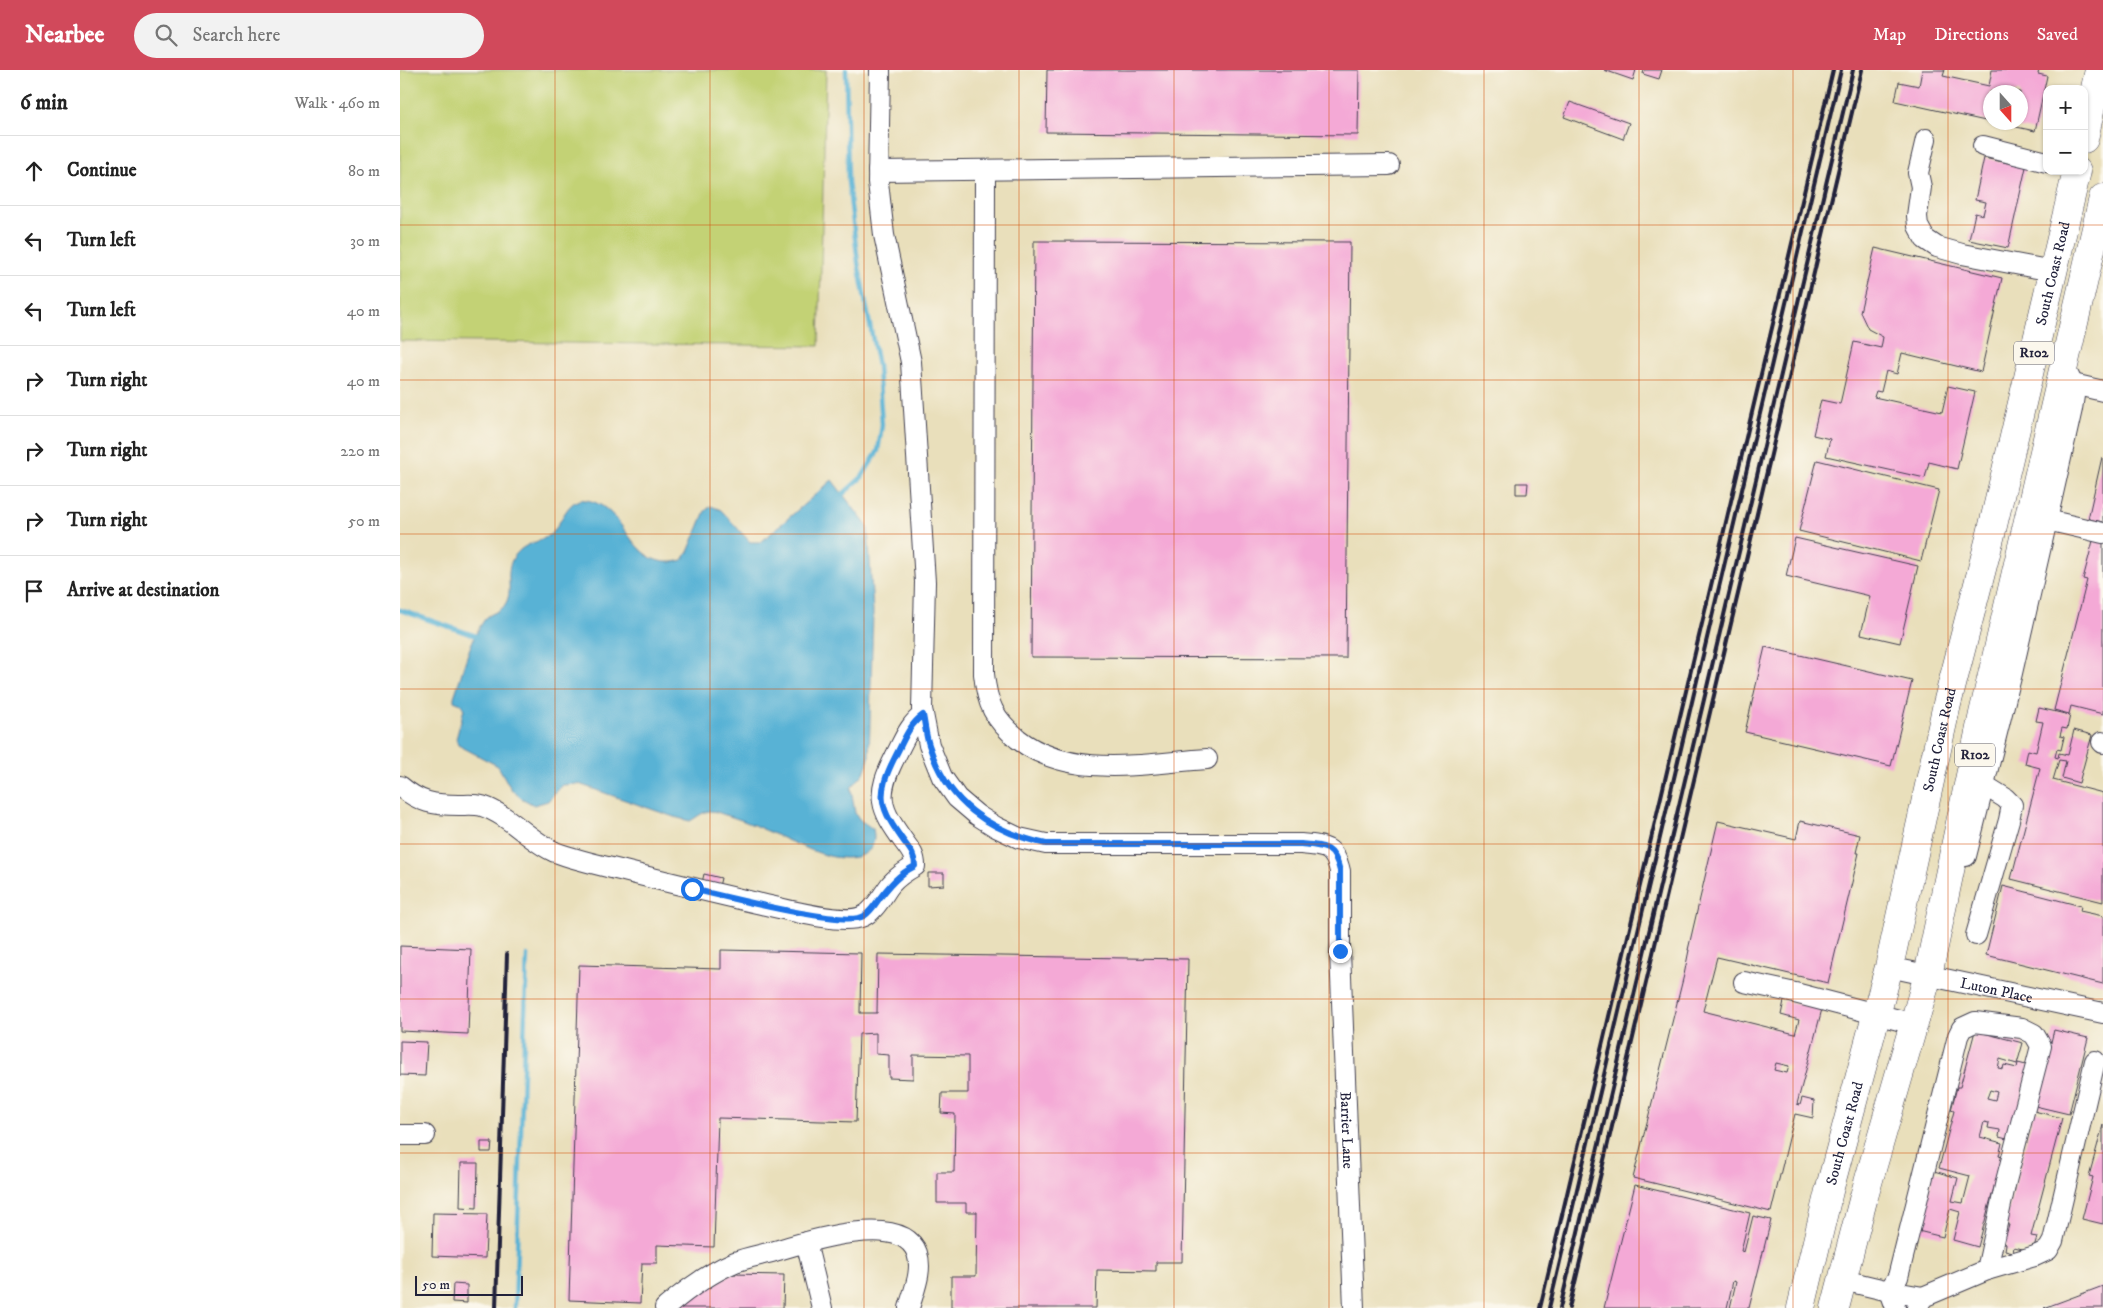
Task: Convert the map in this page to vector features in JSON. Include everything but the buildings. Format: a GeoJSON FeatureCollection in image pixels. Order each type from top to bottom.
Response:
{"type":"FeatureCollection","features":[{"type":"Feature","properties":{"kind":"highway"},"geometry":{"type":"LineString","coordinates":[[2086,130],[2099,70]]}},
{"type":"Feature","properties":{"kind":"highway","name":"South Coast Road"},"geometry":{"type":"LineString","coordinates":[[1801,1308],[1829,1191],[1889,967],[1947,704],[1991,534],[2076,175]]}},
{"type":"Feature","properties":{"kind":"highway","name":"South Coast Road"},"geometry":{"type":"LineString","coordinates":[[1835,1308],[1863,1200],[1914,1024],[1932,976],[1984,714],[2039,519],[2100,227],[2103,198]]}},
{"type":"Feature","properties":{"kind":"highway"},"geometry":{"type":"LineString","coordinates":[[1947,704],[1984,714]]}},
{"type":"Feature","properties":{"kind":"highway"},"geometry":{"type":"LineString","coordinates":[[1829,1191],[1863,1200]]}},
{"type":"Feature","properties":{"kind":"street"},"geometry":{"type":"LineString","coordinates":[[400,786],[423,802],[442,805],[481,806],[508,820],[532,839],[554,851],[585,861],[770,906],[824,917],[850,919],[862,917],[870,911],[902,873],[915,866],[915,857],[889,821],[884,810],[882,788],[912,723],[923,715],[925,582],[911,362],[884,235],[878,171],[880,70]]}},
{"type":"Feature","properties":{"kind":"street"},"geometry":{"type":"LineString","coordinates":[[1926,140],[1918,173],[1921,187],[1917,216],[1918,226],[1925,239],[1937,247],[1962,254],[2053,271]]}},
{"type":"Feature","properties":{"kind":"street"},"geometry":{"type":"LineString","coordinates":[[1983,146],[2043,161]]}},
{"type":"Feature","properties":{"kind":"street"},"geometry":{"type":"LineString","coordinates":[[878,171],[1389,165]]}},
{"type":"Feature","properties":{"kind":"street"},"geometry":{"type":"LineString","coordinates":[[985,170],[984,674],[986,694],[1004,726],[1041,754],[1067,763],[1119,765],[1207,759]]}},
{"type":"Feature","properties":{"kind":"street"},"geometry":{"type":"LineString","coordinates":[[2069,376],[2103,391]]}},
{"type":"Feature","properties":{"kind":"street"},"geometry":{"type":"LineString","coordinates":[[1932,976],[1984,785],[2039,519],[2103,533]]}},
{"type":"Feature","properties":{"kind":"street","name":"Barrier Lane"},"geometry":{"type":"LineString","coordinates":[[923,715],[929,745],[942,776],[957,798],[996,828],[1019,838],[1046,844],[1301,844],[1321,846],[1331,850],[1337,859],[1340,871],[1340,951],[1354,1308]]}},
{"type":"Feature","properties":{"kind":"street"},"geometry":{"type":"LineString","coordinates":[[1976,935],[2012,806],[2005,798],[1984,785]]}},
{"type":"Feature","properties":{"kind":"street","name":"Luton Place"},"geometry":{"type":"LineString","coordinates":[[1889,967],[2103,1013]]}},
{"type":"Feature","properties":{"kind":"street"},"geometry":{"type":"LineString","coordinates":[[1744,982],[1876,1013],[1914,1024]]}},
{"type":"Feature","properties":{"kind":"street"},"geometry":{"type":"LineString","coordinates":[[1892,1300],[1958,1036],[1962,1028],[1975,1022],[2022,1028],[2034,1034],[2040,1046],[2006,1181],[1987,1270]]}},
{"type":"Feature","properties":{"kind":"street"},"geometry":{"type":"LineString","coordinates":[[1842,1280],[1892,1300],[1920,1302],[1987,1270],[2048,1250],[2053,1241],[2095,1061]]}},
{"type":"Feature","properties":{"kind":"street"},"geometry":{"type":"LineString","coordinates":[[400,1135],[425,1135]]}},
{"type":"Feature","properties":{"kind":"street"},"geometry":{"type":"LineString","coordinates":[[665,1308],[692,1286],[735,1262],[806,1242],[861,1232],[889,1233],[906,1238],[916,1251],[920,1268],[908,1308]]}},
{"type":"Feature","properties":{"kind":"street"},"geometry":{"type":"LineString","coordinates":[[806,1242],[822,1308]]}},
{"type":"Feature","properties":{"kind":"green space"},"geometry":{"type":"Polygon","coordinates":[[[400,70],[826,70],[819,346],[400,341],[400,70]]]}},
{"type":"Feature","properties":{"kind":"water"},"geometry":{"type":"Polygon","coordinates":[[[832,480],[868,527],[873,612],[869,759],[864,773],[851,788],[855,813],[860,820],[873,829],[874,839],[868,852],[846,858],[829,856],[718,812],[705,812],[690,821],[579,784],[562,785],[548,801],[534,805],[521,798],[511,789],[498,766],[458,745],[456,739],[464,709],[461,704],[454,701],[454,697],[467,656],[479,627],[485,619],[501,609],[506,603],[509,590],[509,570],[514,557],[524,547],[550,535],[566,511],[575,502],[586,500],[600,505],[612,514],[640,549],[651,558],[665,562],[683,560],[705,511],[711,506],[721,510],[750,542],[761,542],[832,480]]]}},
{"type":"Feature","properties":{"kind":"waterway"},"geometry":{"type":"LineString","coordinates":[[843,494],[862,477],[878,451],[882,425],[878,366],[858,263],[848,182],[846,70]]}},
{"type":"Feature","properties":{"kind":"waterway"},"geometry":{"type":"LineString","coordinates":[[400,610],[476,636]]}},
{"type":"Feature","properties":{"kind":"waterway"},"geometry":{"type":"LineString","coordinates":[[515,1308],[527,955]]}},
{"type":"Feature","properties":{"kind":"railway"},"geometry":{"type":"LineString","coordinates":[[1540,1308],[1833,70]]}},
{"type":"Feature","properties":{"kind":"railway"},"geometry":{"type":"LineString","coordinates":[[1549,1308],[1841,70]]}},
{"type":"Feature","properties":{"kind":"railway"},"geometry":{"type":"LineString","coordinates":[[1560,1308],[1853,70]]}},
{"type":"Feature","properties":{"kind":"railway"},"geometry":{"type":"LineString","coordinates":[[1569,1308],[1862,70]]}},
{"type":"Feature","properties":{"kind":"railway"},"geometry":{"type":"LineString","coordinates":[[496,1308],[507,954]]}},
{"type":"Feature","properties":{"kind":"route"},"geometry":{"type":"LineString","coordinates":[[692,889],[824,917],[850,919],[862,917],[870,911],[892,883],[902,873],[915,866],[915,857],[889,821],[884,810],[882,788],[912,723],[923,715],[929,745],[942,776],[957,798],[996,828],[1019,838],[1046,844],[1301,844],[1321,846],[1331,850],[1337,859],[1340,871],[1340,951]]}}]}
